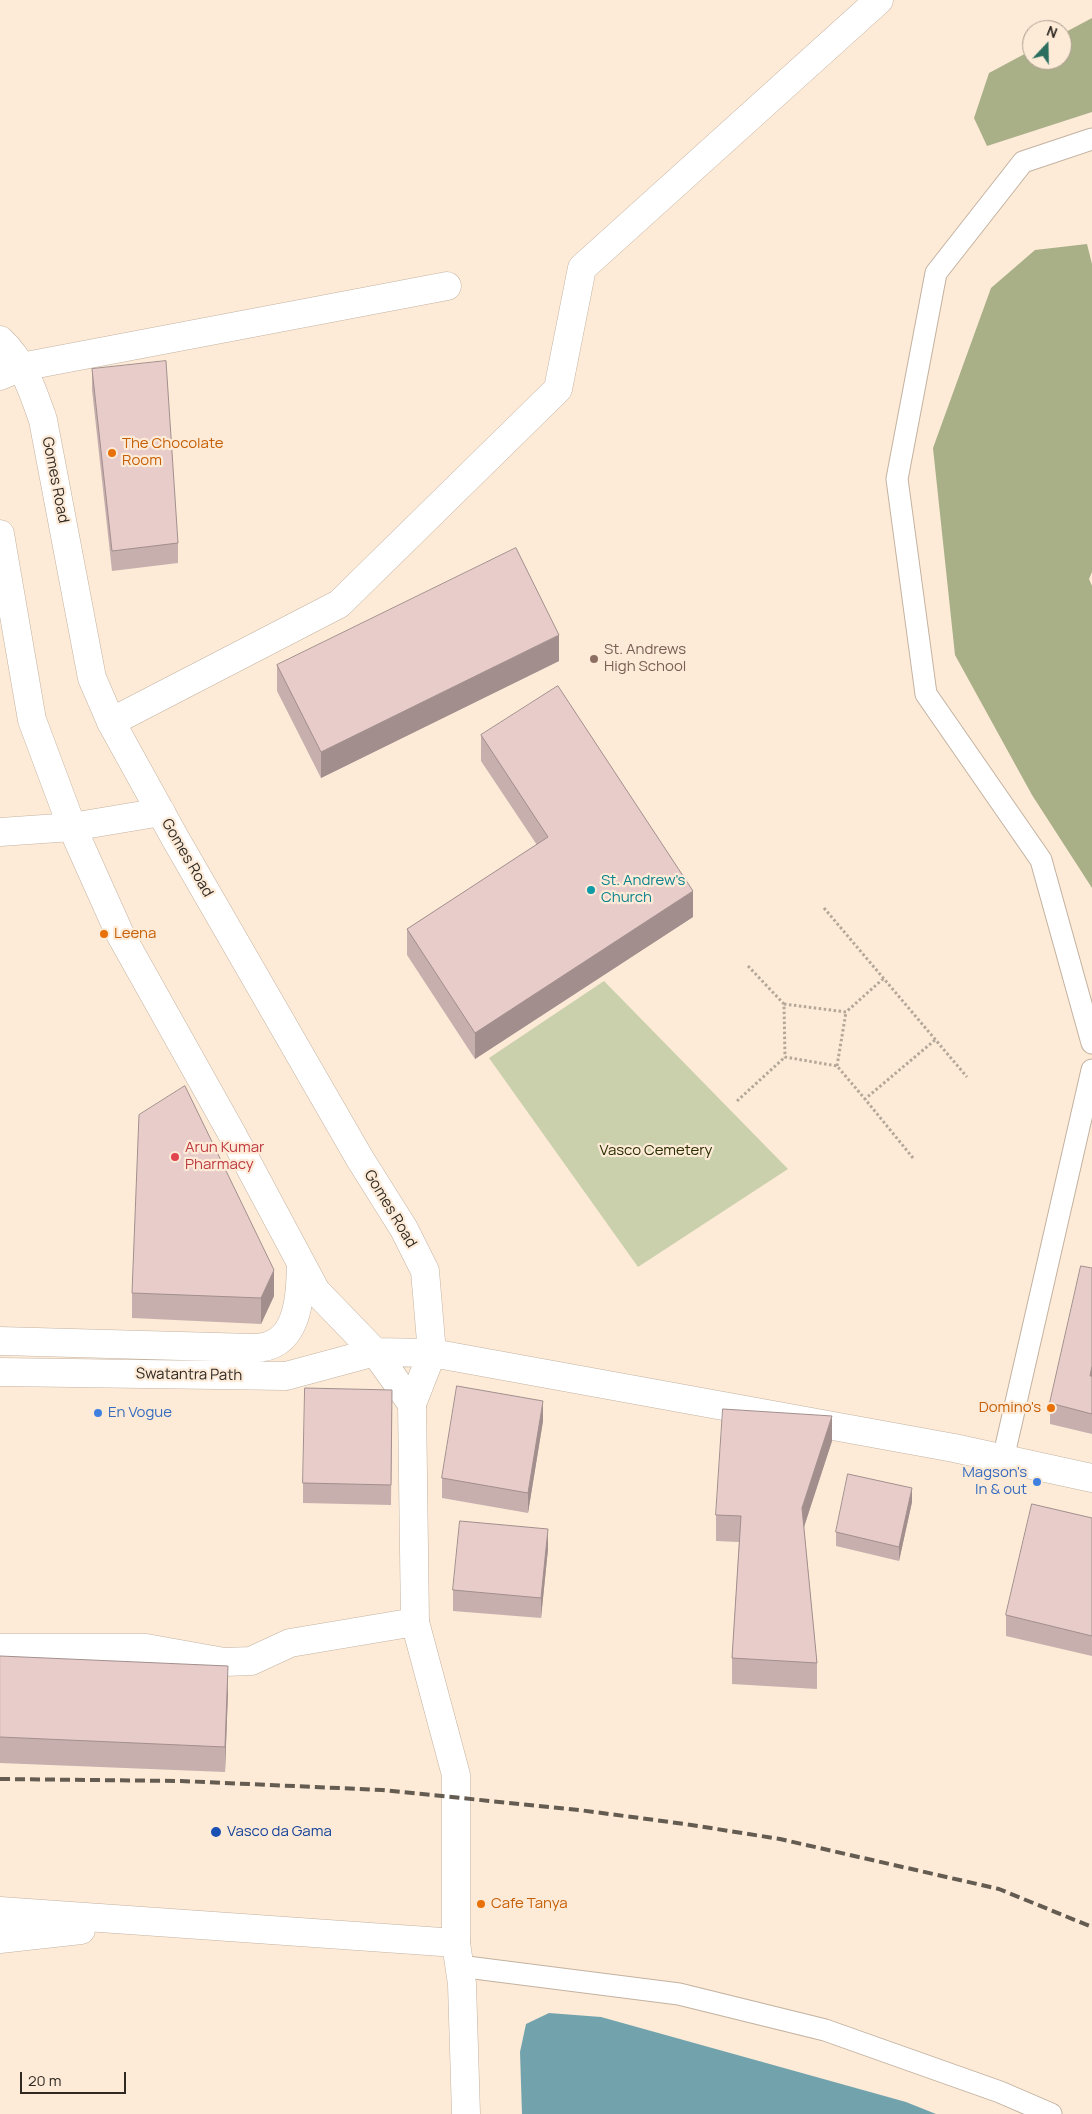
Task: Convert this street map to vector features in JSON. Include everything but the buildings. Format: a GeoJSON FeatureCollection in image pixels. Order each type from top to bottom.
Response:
{"type":"FeatureCollection","features":[{"type":"Feature","properties":{"kind":"main road"},"geometry":{"type":"LineString","coordinates":[[111,722],[339,604],[558,389],[582,268],[879,0]]}},
{"type":"Feature","properties":{"kind":"main road"},"geometry":{"type":"LineString","coordinates":[[10,372],[447,286]]}},
{"type":"Feature","properties":{"kind":"main road","name":"Gomes Road"},"geometry":{"type":"LineString","coordinates":[[0,340],[10,349],[10,372],[30,385],[50,452],[92,678],[111,722],[161,812],[360,1159],[404,1228],[425,1271],[432,1352]]}},
{"type":"Feature","properties":{"kind":"main road"},"geometry":{"type":"LineString","coordinates":[[0,534],[32,720],[72,827],[118,932],[231,1132],[316,1291],[375,1352],[412,1404]]}},
{"type":"Feature","properties":{"kind":"main road"},"geometry":{"type":"LineString","coordinates":[[0,832],[72,827],[161,812]]}},
{"type":"Feature","properties":{"kind":"main road","name":"Swatantra Path"},"geometry":{"type":"LineString","coordinates":[[0,1341],[253,1348],[272,1346],[284,1336],[292,1324],[300,1290],[301,1264]]}},
{"type":"Feature","properties":{"kind":"main road","name":"Swatantra Path"},"geometry":{"type":"LineString","coordinates":[[0,1372],[286,1376],[375,1352],[432,1352],[1003,1459],[1092,1478]]}},
{"type":"Feature","properties":{"kind":"main road"},"geometry":{"type":"LineString","coordinates":[[432,1352],[412,1404],[415,1622],[456,1775],[458,1955],[466,2114]]}},
{"type":"Feature","properties":{"kind":"main road"},"geometry":{"type":"LineString","coordinates":[[0,1648],[146,1648],[224,1662],[251,1661],[290,1643],[415,1622]]}},
{"type":"Feature","properties":{"kind":"main road"},"geometry":{"type":"LineString","coordinates":[[0,1911],[144,1923],[458,1955]]}},
{"type":"Feature","properties":{"kind":"main road"},"geometry":{"type":"LineString","coordinates":[[0,1939],[144,1923]]}},
{"type":"Feature","properties":{"kind":"lane"},"geometry":{"type":"LineString","coordinates":[[1092,139],[1023,162],[936,273],[897,480],[926,694],[1041,860],[1092,1043]]}},
{"type":"Feature","properties":{"kind":"lane"},"geometry":{"type":"LineString","coordinates":[[1003,1459],[1092,1070]]}},
{"type":"Feature","properties":{"kind":"lane"},"geometry":{"type":"LineString","coordinates":[[458,1955],[679,1994],[825,2030],[1000,2092],[1051,2114]]}},
{"type":"Feature","properties":{"kind":"path"},"geometry":{"type":"LineString","coordinates":[[824,908],[967,1077]]}},
{"type":"Feature","properties":{"kind":"path"},"geometry":{"type":"LineString","coordinates":[[748,966],[784,1004],[846,1012]]}},
{"type":"Feature","properties":{"kind":"path"},"geometry":{"type":"LineString","coordinates":[[837,1066],[846,1012],[884,978]]}},
{"type":"Feature","properties":{"kind":"path"},"geometry":{"type":"LineString","coordinates":[[737,1102],[785,1057],[784,1004]]}},
{"type":"Feature","properties":{"kind":"path"},"geometry":{"type":"LineString","coordinates":[[865,1099],[935,1040]]}},
{"type":"Feature","properties":{"kind":"path"},"geometry":{"type":"LineString","coordinates":[[785,1057],[837,1066],[913,1158]]}},
{"type":"Feature","properties":{"kind":"green space"},"geometry":{"type":"Polygon","coordinates":[[[1092,18],[1092,112],[987,146],[974,118],[989,73],[1022,55],[1022,70],[1072,70],[1072,29],[1092,18]]]}},
{"type":"Feature","properties":{"kind":"green space"},"geometry":{"type":"Polygon","coordinates":[[[1087,244],[1092,264],[1092,572],[1089,579],[1092,586],[1092,888],[1032,795],[955,655],[933,448],[991,288],[1035,250],[1087,244]]]}},
{"type":"Feature","properties":{"kind":"green space","name":"Vasco Cemetery"},"geometry":{"type":"Polygon","coordinates":[[[604,981],[788,1169],[638,1267],[489,1058],[604,981]]]}},
{"type":"Feature","properties":{"kind":"water"},"geometry":{"type":"Polygon","coordinates":[[[549,2013],[601,2017],[906,2102],[936,2114],[522,2114],[520,2052],[526,2024],[549,2013]]]}},
{"type":"Feature","properties":{"kind":"railway"},"geometry":{"type":"LineString","coordinates":[[0,1779],[181,1781],[382,1790],[579,1810],[685,1824],[780,1839],[999,1889],[1092,1927]]}},
{"type":"Feature","properties":{"kind":"place","name":"The Chocolate Room"},"geometry":{"type":"Point","coordinates":[112,453]}},
{"type":"Feature","properties":{"kind":"place","name":"St. Andrews High School"},"geometry":{"type":"Point","coordinates":[594,659]}},
{"type":"Feature","properties":{"kind":"place","name":"St. Andrew's Church"},"geometry":{"type":"Point","coordinates":[591,890]}},
{"type":"Feature","properties":{"kind":"place","name":"Leena"},"geometry":{"type":"Point","coordinates":[104,934]}},
{"type":"Feature","properties":{"kind":"place","name":"Arun Kumar Pharmacy"},"geometry":{"type":"Point","coordinates":[175,1157]}},
{"type":"Feature","properties":{"kind":"place","name":"Domino's"},"geometry":{"type":"Point","coordinates":[1051,1408]}},
{"type":"Feature","properties":{"kind":"place","name":"En Vogue"},"geometry":{"type":"Point","coordinates":[98,1413]}},
{"type":"Feature","properties":{"kind":"place","name":"Magson's In & out"},"geometry":{"type":"Point","coordinates":[1037,1482]}},
{"type":"Feature","properties":{"kind":"place","name":"Vasco da Gama"},"geometry":{"type":"Point","coordinates":[216,1832]}},
{"type":"Feature","properties":{"kind":"place","name":"Cafe Tanya"},"geometry":{"type":"Point","coordinates":[481,1904]}}]}
